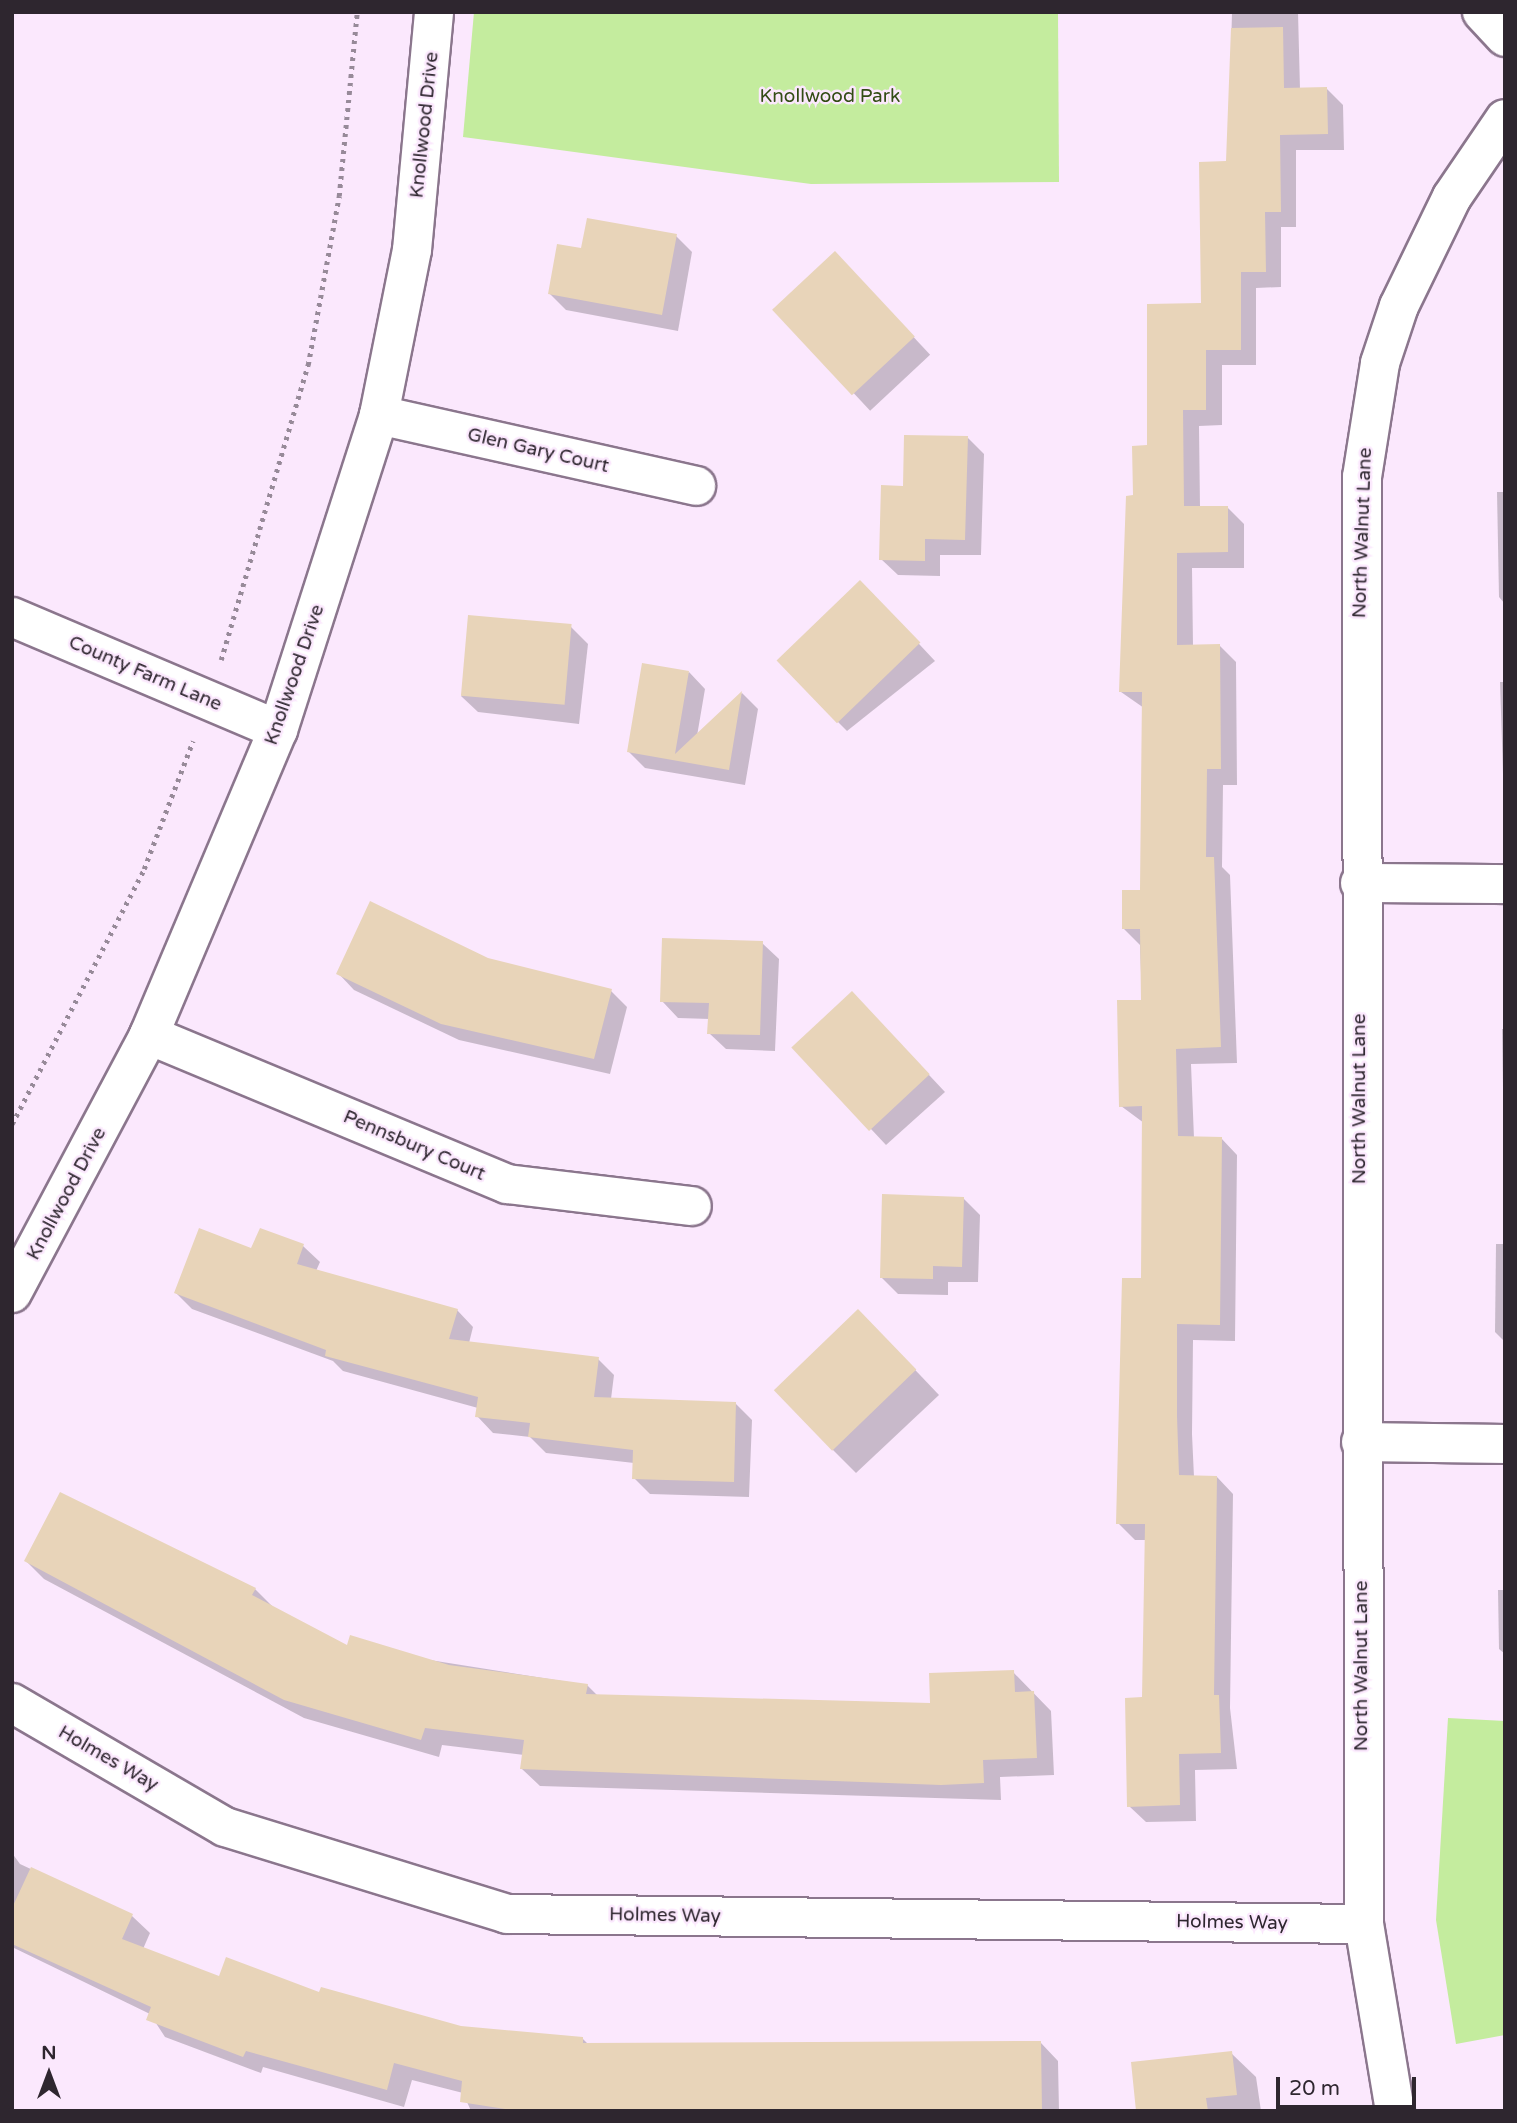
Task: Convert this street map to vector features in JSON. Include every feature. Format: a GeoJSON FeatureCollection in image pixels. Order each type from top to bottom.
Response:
{"type":"FeatureCollection","features":[{"type":"Feature","properties":{"kind":"street","name":"Knollwood Drive"},"geometry":{"type":"LineString","coordinates":[[12,1293],[149,1035],[278,730],[379,415],[412,250],[435,12]]}},
{"type":"Feature","properties":{"kind":"street"},"geometry":{"type":"LineString","coordinates":[[1482,12],[1505,37]]}},
{"type":"Feature","properties":{"kind":"street","name":"North Walnut Lane"},"geometry":{"type":"LineString","coordinates":[[1395,2111],[1364,1924],[1359,527],[1368,424],[1380,363],[1420,258],[1505,119]]}},
{"type":"Feature","properties":{"kind":"street","name":"Glen Gary Court"},"geometry":{"type":"LineString","coordinates":[[379,415],[696,486]]}},
{"type":"Feature","properties":{"kind":"street","name":"County Farm Lane"},"geometry":{"type":"LineString","coordinates":[[12,617],[278,730]]}},
{"type":"Feature","properties":{"kind":"street"},"geometry":{"type":"LineString","coordinates":[[1360,883],[1505,884]]}},
{"type":"Feature","properties":{"kind":"street","name":"Pennsbury Court"},"geometry":{"type":"LineString","coordinates":[[149,1035],[507,1184],[692,1206]]}},
{"type":"Feature","properties":{"kind":"street"},"geometry":{"type":"LineString","coordinates":[[1361,1442],[1505,1444]]}},
{"type":"Feature","properties":{"kind":"street","name":"Holmes Way"},"geometry":{"type":"LineString","coordinates":[[12,1703],[225,1827],[507,1914],[1364,1924]]}},
{"type":"Feature","properties":{"kind":"path"},"geometry":{"type":"LineString","coordinates":[[12,1124],[144,869],[208,700],[308,365],[339,196],[357,12]]}},
{"type":"Feature","properties":{"kind":"green space","name":"Knollwood Park"},"geometry":{"type":"Polygon","coordinates":[[[474,12],[1058,12],[1059,182],[811,184],[463,137],[474,12]]]}},
{"type":"Feature","properties":{"kind":"green space"},"geometry":{"type":"Polygon","coordinates":[[[1448,1718],[1505,1721],[1505,2035],[1456,2044],[1436,1920],[1448,1718]]]}},
{"type":"Feature","properties":{"kind":"building"},"geometry":{"type":"Polygon","coordinates":[[[1283,27],[1284,88],[1327,87],[1328,134],[1280,135],[1281,212],[1265,212],[1266,272],[1241,272],[1241,350],[1206,350],[1206,410],[1183,410],[1184,506],[1228,506],[1228,552],[1177,553],[1177,645],[1220,644],[1221,769],[1207,769],[1206,857],[1214,857],[1221,1047],[1176,1049],[1178,1136],[1222,1137],[1220,1325],[1177,1324],[1179,1475],[1217,1476],[1214,1695],[1219,1695],[1221,1753],[1179,1754],[1180,1805],[1127,1807],[1125,1698],[1142,1697],[1145,1524],[1116,1524],[1122,1278],[1141,1278],[1142,1106],[1119,1107],[1117,1000],[1141,1000],[1140,929],[1122,929],[1122,890],[1140,890],[1142,692],[1119,692],[1126,496],[1133,495],[1132,446],[1147,445],[1147,304],[1201,303],[1199,162],[1226,161],[1231,28],[1283,27]]]}},
{"type":"Feature","properties":{"kind":"building"},"geometry":{"type":"Polygon","coordinates":[[[587,218],[677,234],[662,315],[548,294],[557,244],[581,248],[587,218]]]}},
{"type":"Feature","properties":{"kind":"building"},"geometry":{"type":"Polygon","coordinates":[[[835,251],[915,337],[852,395],[772,310],[835,251]]]}},
{"type":"Feature","properties":{"kind":"building"},"geometry":{"type":"Polygon","coordinates":[[[904,435],[968,436],[965,540],[925,539],[925,561],[879,560],[881,485],[903,486],[904,435]]]}},
{"type":"Feature","properties":{"kind":"building"},"geometry":{"type":"Polygon","coordinates":[[[860,580],[920,643],[837,723],[777,661],[860,580]]]}},
{"type":"Feature","properties":{"kind":"building"},"geometry":{"type":"Polygon","coordinates":[[[468,615],[572,624],[565,705],[461,696],[468,615]]]}},
{"type":"Feature","properties":{"kind":"building"},"geometry":{"type":"Polygon","coordinates":[[[642,663],[689,671],[675,754],[742,691],[729,770],[627,752],[642,663]]]}},
{"type":"Feature","properties":{"kind":"building"},"geometry":{"type":"Polygon","coordinates":[[[370,901],[488,958],[612,989],[594,1059],[441,1024],[336,974],[370,901]]]}},
{"type":"Feature","properties":{"kind":"building"},"geometry":{"type":"Polygon","coordinates":[[[662,938],[763,941],[760,1035],[707,1034],[709,1003],[660,1002],[662,938]]]}},
{"type":"Feature","properties":{"kind":"building"},"geometry":{"type":"Polygon","coordinates":[[[852,991],[930,1074],[869,1131],[791,1048],[852,991]]]}},
{"type":"Feature","properties":{"kind":"building"},"geometry":{"type":"Polygon","coordinates":[[[882,1194],[964,1197],[962,1267],[933,1266],[933,1279],[880,1278],[882,1194]]]}},
{"type":"Feature","properties":{"kind":"building"},"geometry":{"type":"Polygon","coordinates":[[[199,1228],[251,1248],[260,1228],[304,1244],[297,1264],[458,1309],[449,1339],[599,1357],[594,1397],[736,1402],[734,1482],[632,1479],[633,1450],[528,1437],[530,1423],[475,1417],[478,1397],[325,1356],[326,1350],[174,1293],[199,1228]]]}},
{"type":"Feature","properties":{"kind":"building"},"geometry":{"type":"Polygon","coordinates":[[[858,1309],[916,1369],[832,1451],[774,1390],[858,1309]]]}},
{"type":"Feature","properties":{"kind":"building"},"geometry":{"type":"Polygon","coordinates":[[[60,1492],[256,1588],[252,1595],[347,1645],[350,1635],[449,1665],[588,1684],[586,1694],[930,1703],[929,1673],[1014,1670],[1015,1692],[1034,1691],[1037,1758],[983,1760],[984,1783],[941,1785],[520,1769],[524,1740],[425,1728],[421,1740],[284,1700],[24,1561],[60,1492]]]}},
{"type":"Feature","properties":{"kind":"building"},"geometry":{"type":"Polygon","coordinates":[[[31,1867],[133,1914],[122,1939],[219,1976],[226,1957],[319,1992],[321,1987],[461,2026],[583,2037],[583,2043],[1041,2041],[1042,2111],[518,2111],[460,2102],[462,2081],[394,2063],[387,2090],[246,2051],[243,2057],[146,2020],[151,2007],[12,1944],[12,1908],[31,1867]]]}},
{"type":"Feature","properties":{"kind":"building"},"geometry":{"type":"Polygon","coordinates":[[[1232,2051],[1237,2095],[1206,2098],[1208,2111],[1136,2111],[1131,2062],[1232,2051]]]}}]}
